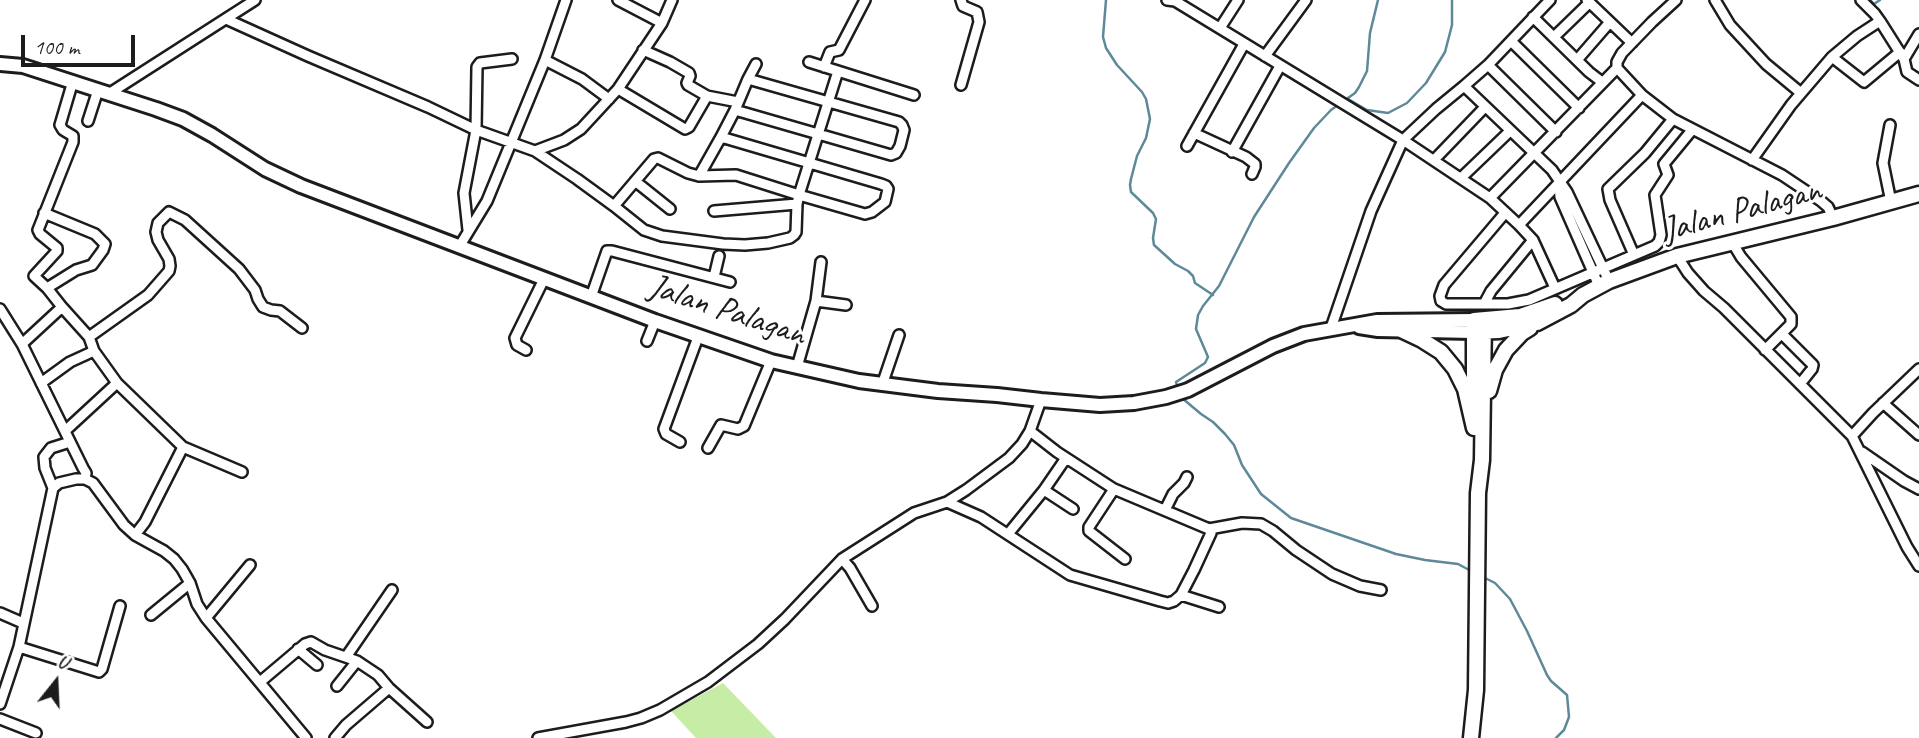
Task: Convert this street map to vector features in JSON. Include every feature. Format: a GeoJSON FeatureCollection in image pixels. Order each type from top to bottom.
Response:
{"type":"FeatureCollection","features":[{"type":"Feature","properties":{"kind":"highway","name":"Jalan Palagan"},"geometry":{"type":"LineString","coordinates":[[1479,326],[1516,329],[1537,323],[1604,284],[1678,256],[1919,194]]}},
{"type":"Feature","properties":{"kind":"highway","name":"Jalan Palagan"},"geometry":{"type":"LineString","coordinates":[[1479,326],[1543,310],[1583,295]]}},
{"type":"Feature","properties":{"kind":"highway"},"geometry":{"type":"LineString","coordinates":[[1478,429],[1495,370],[1506,350],[1522,333],[1537,323]]}},
{"type":"Feature","properties":{"kind":"highway"},"geometry":{"type":"LineString","coordinates":[[1472,737],[1476,690],[1478,493],[1475,462],[1479,326]]}},
{"type":"Feature","properties":{"kind":"highway"},"geometry":{"type":"LineString","coordinates":[[1403,331],[1441,352],[1455,369],[1465,389],[1478,429]]}},
{"type":"Feature","properties":{"kind":"main road","name":"Jalan Palagan"},"geometry":{"type":"LineString","coordinates":[[0,64],[23,66],[73,81],[183,119],[265,169],[301,187],[698,337],[797,367],[882,385],[1100,405],[1134,403],[1188,390],[1273,346],[1304,334],[1377,321],[1479,326]]}},
{"type":"Feature","properties":{"kind":"main road","name":"Jalan Palagan"},"geometry":{"type":"LineString","coordinates":[[1352,326],[1403,331],[1479,326]]}},
{"type":"Feature","properties":{"kind":"street"},"geometry":{"type":"LineString","coordinates":[[88,121],[104,92],[255,0]]}},
{"type":"Feature","properties":{"kind":"street"},"geometry":{"type":"LineString","coordinates":[[459,247],[487,201],[545,60],[566,0]]}},
{"type":"Feature","properties":{"kind":"street"},"geometry":{"type":"LineString","coordinates":[[618,0],[662,23]]}},
{"type":"Feature","properties":{"kind":"street"},"geometry":{"type":"LineString","coordinates":[[535,151],[564,140],[581,129],[609,99],[662,23],[672,0]]}},
{"type":"Feature","properties":{"kind":"street"},"geometry":{"type":"LineString","coordinates":[[824,67],[830,51],[839,50],[865,0]]}},
{"type":"Feature","properties":{"kind":"street"},"geometry":{"type":"LineString","coordinates":[[961,0],[963,6],[977,12],[979,22],[961,85]]}},
{"type":"Feature","properties":{"kind":"street"},"geometry":{"type":"LineString","coordinates":[[1173,0],[1403,140],[1490,198],[1532,240],[1555,288]]}},
{"type":"Feature","properties":{"kind":"street"},"geometry":{"type":"LineString","coordinates":[[1220,28],[1238,0]]}},
{"type":"Feature","properties":{"kind":"street"},"geometry":{"type":"LineString","coordinates":[[1265,56],[1306,0]]}},
{"type":"Feature","properties":{"kind":"street"},"geometry":{"type":"LineString","coordinates":[[1331,328],[1371,211],[1403,140],[1436,108],[1488,65],[1550,0]]}},
{"type":"Feature","properties":{"kind":"street"},"geometry":{"type":"LineString","coordinates":[[1715,0],[1739,35],[1766,64],[1801,93]]}},
{"type":"Feature","properties":{"kind":"street"},"geometry":{"type":"LineString","coordinates":[[1861,0],[1880,21],[1902,56],[1907,72],[1919,80]]}},
{"type":"Feature","properties":{"kind":"street"},"geometry":{"type":"LineString","coordinates":[[1554,37],[1588,1],[1632,43]]}},
{"type":"Feature","properties":{"kind":"street"},"geometry":{"type":"LineString","coordinates":[[1671,2],[1622,53],[1617,68],[1642,95],[1673,119],[1782,175],[1821,201],[1828,207],[1833,218]]}},
{"type":"Feature","properties":{"kind":"street"},"geometry":{"type":"LineString","coordinates":[[1533,17],[1602,82]]}},
{"type":"Feature","properties":{"kind":"street"},"geometry":{"type":"LineString","coordinates":[[226,19],[476,130],[535,151],[614,205],[644,230],[662,236],[723,244],[768,243],[794,235],[798,199],[838,71]]}},
{"type":"Feature","properties":{"kind":"street"},"geometry":{"type":"LineString","coordinates":[[1752,160],[1801,93],[1832,57],[1880,21]]}},
{"type":"Feature","properties":{"kind":"street"},"geometry":{"type":"LineString","coordinates":[[1577,60],[1610,22]]}},
{"type":"Feature","properties":{"kind":"street"},"geometry":{"type":"LineString","coordinates":[[1832,57],[1864,82],[1902,56],[1919,34]]}},
{"type":"Feature","properties":{"kind":"street"},"geometry":{"type":"LineString","coordinates":[[1511,41],[1579,108]]}},
{"type":"Feature","properties":{"kind":"street"},"geometry":{"type":"LineString","coordinates":[[1187,146],[1244,44]]}},
{"type":"Feature","properties":{"kind":"street"},"geometry":{"type":"LineString","coordinates":[[643,50],[689,73],[687,84],[707,96],[891,155],[896,153],[900,146],[904,130],[902,125],[893,121],[748,79]]}},
{"type":"Feature","properties":{"kind":"street"},"geometry":{"type":"LineString","coordinates":[[468,230],[464,193],[476,130],[477,67],[480,63],[512,59]]}},
{"type":"Feature","properties":{"kind":"street"},"geometry":{"type":"LineString","coordinates":[[545,60],[582,79],[609,99]]}},
{"type":"Feature","properties":{"kind":"street"},"geometry":{"type":"LineString","coordinates":[[809,62],[914,95]]}},
{"type":"Feature","properties":{"kind":"street"},"geometry":{"type":"LineString","coordinates":[[699,176],[737,106],[756,64]]}},
{"type":"Feature","properties":{"kind":"street"},"geometry":{"type":"LineString","coordinates":[[1488,65],[1556,132]]}},
{"type":"Feature","properties":{"kind":"street"},"geometry":{"type":"LineString","coordinates":[[1232,152],[1280,66]]}},
{"type":"Feature","properties":{"kind":"street"},"geometry":{"type":"LineString","coordinates":[[1490,198],[1617,68]]}},
{"type":"Feature","properties":{"kind":"street"},"geometry":{"type":"LineString","coordinates":[[73,81],[60,125],[60,128],[73,136],[73,142],[38,230],[57,251],[34,276],[89,337],[94,351],[117,383],[183,447],[242,472]]}},
{"type":"Feature","properties":{"kind":"street"},"geometry":{"type":"LineString","coordinates":[[1464,86],[1552,170],[1567,192],[1601,267],[1604,284]]}},
{"type":"Feature","properties":{"kind":"street"},"geometry":{"type":"LineString","coordinates":[[618,89],[685,129],[689,127],[707,96]]}},
{"type":"Feature","properties":{"kind":"street"},"geometry":{"type":"LineString","coordinates":[[1519,225],[1642,95]]}},
{"type":"Feature","properties":{"kind":"street"},"geometry":{"type":"LineString","coordinates":[[1433,160],[1485,107]]}},
{"type":"Feature","properties":{"kind":"street"},"geometry":{"type":"LineString","coordinates":[[1634,255],[1610,200],[1608,189],[1645,153],[1673,119]]}},
{"type":"Feature","properties":{"kind":"street"},"geometry":{"type":"LineString","coordinates":[[1890,125],[1883,163],[1891,202]]}},
{"type":"Feature","properties":{"kind":"street"},"geometry":{"type":"LineString","coordinates":[[1506,213],[1441,291],[1441,300],[1446,304],[1508,304],[1529,300],[1601,267],[1647,250],[1659,242],[1661,236],[1655,195],[1668,176],[1664,164],[1692,130]]}},
{"type":"Feature","properties":{"kind":"street"},"geometry":{"type":"LineString","coordinates":[[1461,178],[1510,131]]}},
{"type":"Feature","properties":{"kind":"street"},"geometry":{"type":"LineString","coordinates":[[1194,134],[1246,157],[1255,164],[1252,174]]}},
{"type":"Feature","properties":{"kind":"street"},"geometry":{"type":"LineString","coordinates":[[614,205],[654,159],[658,158],[699,176],[736,175],[798,199],[865,214],[878,209],[887,199],[886,186],[721,137]]}},
{"type":"Feature","properties":{"kind":"street"},"geometry":{"type":"LineString","coordinates":[[706,164],[720,171],[721,176]]}},
{"type":"Feature","properties":{"kind":"street"},"geometry":{"type":"LineString","coordinates":[[635,181],[670,209]]}},
{"type":"Feature","properties":{"kind":"street"},"geometry":{"type":"LineString","coordinates":[[1559,182],[1560,197],[1591,272],[1604,284]]}},
{"type":"Feature","properties":{"kind":"street"},"geometry":{"type":"LineString","coordinates":[[772,187],[774,206]]}},
{"type":"Feature","properties":{"kind":"street"},"geometry":{"type":"LineString","coordinates":[[713,211],[774,206],[798,199]]}},
{"type":"Feature","properties":{"kind":"street"},"geometry":{"type":"LineString","coordinates":[[89,337],[148,295],[169,271],[169,259],[156,232],[158,223],[169,212],[185,220],[239,269],[255,290],[263,307],[280,311],[302,328]]}},
{"type":"Feature","properties":{"kind":"street"},"geometry":{"type":"LineString","coordinates":[[44,213],[94,234],[105,244],[92,265],[76,270],[47,288]]}},
{"type":"Feature","properties":{"kind":"street"},"geometry":{"type":"LineString","coordinates":[[1484,304],[1491,291],[1532,240]]}},
{"type":"Feature","properties":{"kind":"street"},"geometry":{"type":"LineString","coordinates":[[1732,242],[1748,266],[1791,317],[1791,324],[1765,350]]}},
{"type":"Feature","properties":{"kind":"street"},"geometry":{"type":"LineString","coordinates":[[591,297],[607,251],[730,282]]}},
{"type":"Feature","properties":{"kind":"street"},"geometry":{"type":"LineString","coordinates":[[714,277],[719,256]]}},
{"type":"Feature","properties":{"kind":"street"},"geometry":{"type":"LineString","coordinates":[[1678,256],[1688,273],[1704,291],[1852,436],[1919,566]]}},
{"type":"Feature","properties":{"kind":"street"},"geometry":{"type":"LineString","coordinates":[[797,367],[816,301],[821,262]]}},
{"type":"Feature","properties":{"kind":"street"},"geometry":{"type":"LineString","coordinates":[[526,350],[517,345],[515,338],[544,279]]}},
{"type":"Feature","properties":{"kind":"street"},"geometry":{"type":"LineString","coordinates":[[816,301],[846,305]]}},
{"type":"Feature","properties":{"kind":"street"},"geometry":{"type":"LineString","coordinates":[[22,344],[62,307]]}},
{"type":"Feature","properties":{"kind":"street"},"geometry":{"type":"LineString","coordinates":[[0,309],[22,344],[86,474],[85,479]]}},
{"type":"Feature","properties":{"kind":"street"},"geometry":{"type":"LineString","coordinates":[[647,341],[655,321]]}},
{"type":"Feature","properties":{"kind":"street"},"geometry":{"type":"LineString","coordinates":[[1782,334],[1813,365],[1800,384]]}},
{"type":"Feature","properties":{"kind":"street"},"geometry":{"type":"LineString","coordinates":[[882,385],[899,335]]}},
{"type":"Feature","properties":{"kind":"street"},"geometry":{"type":"LineString","coordinates":[[680,442],[666,434],[664,429],[698,337]]}},
{"type":"Feature","properties":{"kind":"street"},"geometry":{"type":"LineString","coordinates":[[41,383],[70,362],[94,351]]}},
{"type":"Feature","properties":{"kind":"street"},"geometry":{"type":"LineString","coordinates":[[708,448],[721,425],[738,429],[744,426],[772,360]]}},
{"type":"Feature","properties":{"kind":"street"},"geometry":{"type":"LineString","coordinates":[[1852,436],[1919,369]]}},
{"type":"Feature","properties":{"kind":"street"},"geometry":{"type":"LineString","coordinates":[[65,431],[117,383]]}},
{"type":"Feature","properties":{"kind":"street"},"geometry":{"type":"LineString","coordinates":[[538,738],[641,718],[708,682],[758,644],[842,559],[914,513],[947,502],[1009,458],[1030,431],[1041,400]]}},
{"type":"Feature","properties":{"kind":"street"},"geometry":{"type":"LineString","coordinates":[[1884,403],[1919,435]]}},
{"type":"Feature","properties":{"kind":"street"},"geometry":{"type":"LineString","coordinates":[[1030,431],[1114,489],[1209,528],[1242,523],[1261,524],[1332,574],[1360,586],[1381,590]]}},
{"type":"Feature","properties":{"kind":"street"},"geometry":{"type":"LineString","coordinates":[[0,704],[19,647],[53,488],[45,468],[44,457],[51,449],[70,442]]}},
{"type":"Feature","properties":{"kind":"street"},"geometry":{"type":"LineString","coordinates":[[135,536],[145,522],[183,447]]}},
{"type":"Feature","properties":{"kind":"street"},"geometry":{"type":"LineString","coordinates":[[1861,451],[1919,489]]}},
{"type":"Feature","properties":{"kind":"street"},"geometry":{"type":"LineString","coordinates":[[1008,534],[1066,458]]}},
{"type":"Feature","properties":{"kind":"street"},"geometry":{"type":"LineString","coordinates":[[1165,510],[1173,494],[1187,477]]}},
{"type":"Feature","properties":{"kind":"street"},"geometry":{"type":"LineString","coordinates":[[53,488],[59,483],[76,479],[93,483],[135,536],[174,559],[190,583],[197,604],[206,618],[306,738]]}},
{"type":"Feature","properties":{"kind":"street"},"geometry":{"type":"LineString","coordinates":[[1114,489],[1088,531],[1125,559]]}},
{"type":"Feature","properties":{"kind":"street"},"geometry":{"type":"LineString","coordinates":[[1044,490],[1073,509]]}},
{"type":"Feature","properties":{"kind":"street"},"geometry":{"type":"LineString","coordinates":[[947,502],[981,517],[1070,575],[1168,603],[1181,595],[1211,533],[1209,528]]}},
{"type":"Feature","properties":{"kind":"street"},"geometry":{"type":"LineString","coordinates":[[842,559],[872,606]]}},
{"type":"Feature","properties":{"kind":"street"},"geometry":{"type":"LineString","coordinates":[[206,618],[250,565]]}},
{"type":"Feature","properties":{"kind":"street"},"geometry":{"type":"LineString","coordinates":[[152,615],[190,583]]}},
{"type":"Feature","properties":{"kind":"street"},"geometry":{"type":"LineString","coordinates":[[346,657],[392,590]]}},
{"type":"Feature","properties":{"kind":"street"},"geometry":{"type":"LineString","coordinates":[[1181,595],[1219,607]]}},
{"type":"Feature","properties":{"kind":"street"},"geometry":{"type":"LineString","coordinates":[[19,647],[99,672],[120,606]]}},
{"type":"Feature","properties":{"kind":"street"},"geometry":{"type":"LineString","coordinates":[[0,613],[23,623]]}},
{"type":"Feature","properties":{"kind":"street"},"geometry":{"type":"LineString","coordinates":[[260,682],[298,649],[311,642],[357,662],[378,675],[427,722]]}},
{"type":"Feature","properties":{"kind":"street"},"geometry":{"type":"LineString","coordinates":[[298,649],[317,665]]}},
{"type":"Feature","properties":{"kind":"street"},"geometry":{"type":"LineString","coordinates":[[337,686],[357,662]]}},
{"type":"Feature","properties":{"kind":"street"},"geometry":{"type":"LineString","coordinates":[[335,738],[389,688]]}},
{"type":"Feature","properties":{"kind":"street"},"geometry":{"type":"LineString","coordinates":[[0,719],[36,733]]}},
{"type":"Feature","properties":{"kind":"green space"},"geometry":{"type":"Polygon","coordinates":[[[723,683],[776,738],[696,738],[671,711],[723,683]]]}},
{"type":"Feature","properties":{"kind":"waterway"},"geometry":{"type":"LineString","coordinates":[[1106,0],[1103,37],[1106,48],[1117,65],[1142,92],[1150,119],[1131,179],[1131,192],[1156,219],[1154,245],[1175,264],[1188,271],[1195,283],[1213,295]]}},
{"type":"Feature","properties":{"kind":"waterway"},"geometry":{"type":"LineString","coordinates":[[1178,389],[1176,382],[1205,363],[1208,357],[1196,329],[1198,315],[1219,286],[1254,217],[1314,128],[1359,87],[1367,71],[1370,33],[1378,0]]}},
{"type":"Feature","properties":{"kind":"waterway"},"geometry":{"type":"LineString","coordinates":[[1348,99],[1367,110],[1388,113],[1407,103],[1426,83],[1445,52],[1452,25],[1452,0]]}},
{"type":"Feature","properties":{"kind":"waterway"},"geometry":{"type":"LineString","coordinates":[[1870,0],[1874,4],[1880,0]]}},
{"type":"Feature","properties":{"kind":"waterway"},"geometry":{"type":"LineString","coordinates":[[1182,398],[1225,434],[1261,494],[1291,518],[1396,554],[1458,564],[1471,571]]}},
{"type":"Feature","properties":{"kind":"waterway"},"geometry":{"type":"LineString","coordinates":[[1483,577],[1495,583],[1510,599],[1547,675],[1567,695],[1569,717],[1564,730],[1556,738]]}}]}
